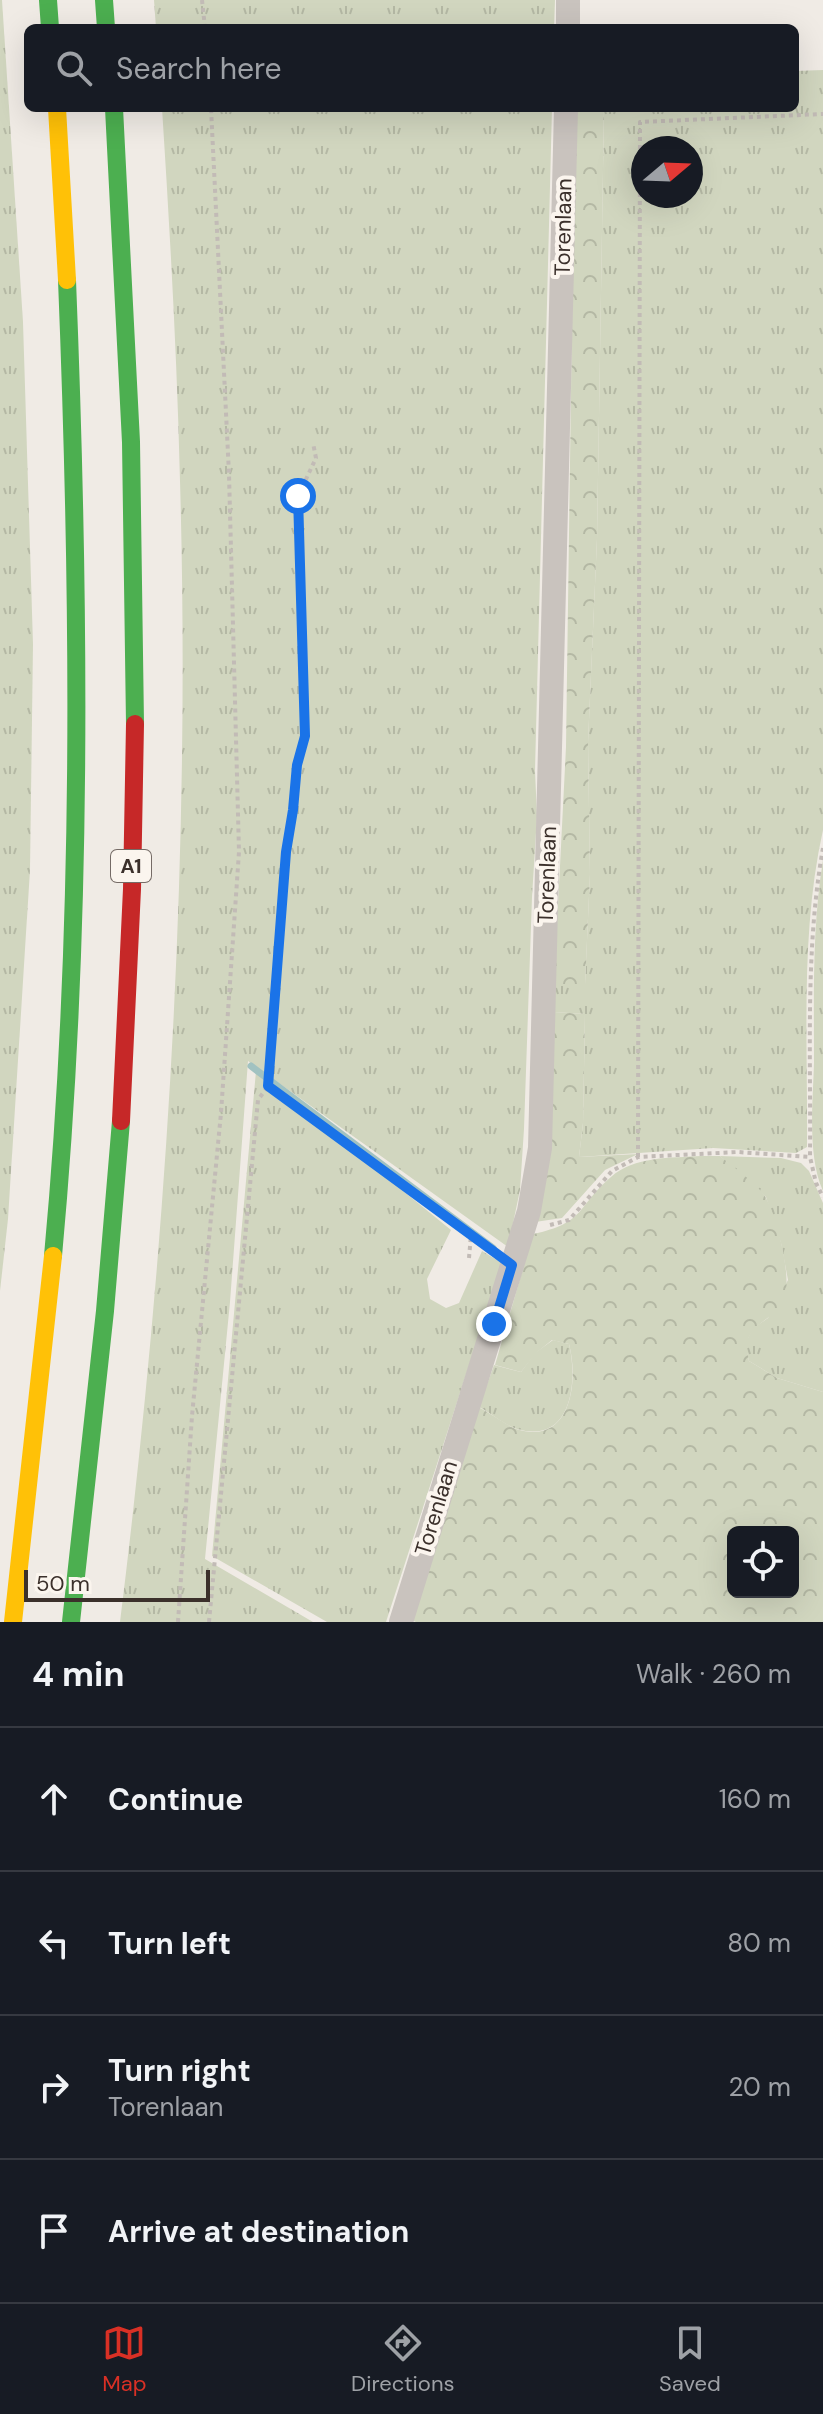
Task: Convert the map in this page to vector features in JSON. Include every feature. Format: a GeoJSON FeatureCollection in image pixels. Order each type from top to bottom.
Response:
{"type":"FeatureCollection","features":[{"type":"Feature","properties":{"kind":"highway"},"geometry":{"type":"LineString","coordinates":[[48,0],[50,24]]}},
{"type":"Feature","properties":{"kind":"highway"},"geometry":{"type":"LineString","coordinates":[[104,0],[106,24]]}},
{"type":"Feature","properties":{"kind":"highway"},"geometry":{"type":"LineString","coordinates":[[13,1622],[39,1402],[57,1201],[70,1001],[76,723],[72,364],[57,112]]}},
{"type":"Feature","properties":{"kind":"highway","name":"A1"},"geometry":{"type":"LineString","coordinates":[[71,1622],[106,1301],[128,999],[135,700],[125,295],[114,112]]}},
{"type":"Feature","properties":{"kind":"street"},"geometry":{"type":"LineString","coordinates":[[568,0],[568,24]]}},
{"type":"Feature","properties":{"kind":"street","name":"Torenlaan"},"geometry":{"type":"LineString","coordinates":[[401,1622],[522,1235],[540,1148],[566,112]]}},
{"type":"Feature","properties":{"kind":"path"},"geometry":{"type":"LineString","coordinates":[[202,0],[205,24]]}},
{"type":"Feature","properties":{"kind":"path"},"geometry":{"type":"LineString","coordinates":[[178,1622],[192,1416],[221,1113],[239,852],[229,474],[211,112]]}},
{"type":"Feature","properties":{"kind":"path"},"geometry":{"type":"LineString","coordinates":[[638,1157],[640,122],[823,114]]}},
{"type":"Feature","properties":{"kind":"path"},"geometry":{"type":"LineString","coordinates":[[209,1622],[258,1100],[268,1084],[286,852],[297,765],[305,736],[298,496],[316,458],[313,443]]}},
{"type":"Feature","properties":{"kind":"path"},"geometry":{"type":"LineString","coordinates":[[823,848],[816,884],[810,1157],[823,1197]]}},
{"type":"Feature","properties":{"kind":"path"},"geometry":{"type":"LineString","coordinates":[[268,1084],[512,1265]]}},
{"type":"Feature","properties":{"kind":"path"},"geometry":{"type":"LineString","coordinates":[[522,1235],[569,1220],[612,1171],[638,1157],[738,1152],[810,1157]]}},
{"type":"Feature","properties":{"kind":"path"},"geometry":{"type":"LineString","coordinates":[[469,1258],[471,1235]]}},
{"type":"Feature","properties":{"kind":"green space"},"geometry":{"type":"Polygon","coordinates":[[[0,0],[23,322],[33,644],[30,870],[8,1219],[0,1291],[0,0]]]}},
{"type":"Feature","properties":{"kind":"green space"},"geometry":{"type":"Polygon","coordinates":[[[154,0],[555,0],[554,24],[156,24],[154,0]]]}},
{"type":"Feature","properties":{"kind":"green space"},"geometry":{"type":"Polygon","coordinates":[[[823,70],[823,830],[808,948],[807,1147],[796,1153],[713,1148],[579,1157],[583,1123],[585,1014],[554,1012],[554,985],[585,984],[590,874],[588,742],[597,539],[604,112],[799,112],[799,71],[823,70]]]}},
{"type":"Feature","properties":{"kind":"green space"},"geometry":{"type":"Polygon","coordinates":[[[162,112],[552,112],[535,771],[537,816],[520,1190],[508,1247],[248,1061],[230,1302],[205,1559],[313,1622],[120,1622],[137,1480],[163,1195],[178,910],[183,624],[173,294],[162,112]]]}},
{"type":"Feature","properties":{"kind":"green space"},"geometry":{"type":"Polygon","coordinates":[[[575,112],[604,112],[597,539],[588,742],[590,874],[585,985],[554,985],[566,747],[575,112]]]}},
{"type":"Feature","properties":{"kind":"green space"},"geometry":{"type":"Polygon","coordinates":[[[823,860],[823,1191],[815,1162],[812,1128],[815,936],[823,860]]]}},
{"type":"Feature","properties":{"kind":"green space"},"geometry":{"type":"Polygon","coordinates":[[[554,1012],[585,1014],[583,1123],[579,1157],[638,1154],[605,1170],[562,1218],[535,1222],[554,1012]]]}},
{"type":"Feature","properties":{"kind":"green space"},"geometry":{"type":"Polygon","coordinates":[[[256,1071],[451,1230],[427,1279],[430,1299],[446,1308],[459,1303],[482,1251],[502,1263],[386,1622],[327,1622],[212,1556],[256,1071]]]}},
{"type":"Feature","properties":{"kind":"green space"},"geometry":{"type":"Polygon","coordinates":[[[720,1156],[781,1158],[801,1163],[809,1171],[823,1203],[823,1392],[777,1378],[749,1361],[745,1345],[752,1329],[768,1318],[788,1280],[781,1243],[766,1197],[720,1156]]]}},
{"type":"Feature","properties":{"kind":"green space"},"geometry":{"type":"Polygon","coordinates":[[[720,1156],[762,1193],[775,1220],[785,1265],[786,1292],[777,1310],[752,1332],[747,1348],[749,1361],[777,1378],[823,1392],[823,1622],[411,1620],[478,1407],[516,1429],[534,1432],[549,1429],[560,1420],[567,1407],[573,1375],[569,1344],[552,1340],[536,1353],[521,1372],[495,1365],[533,1234],[572,1219],[620,1170],[665,1158],[720,1156]]]}},
{"type":"Feature","properties":{"kind":"green space"},"geometry":{"type":"Polygon","coordinates":[[[553,1340],[569,1344],[572,1359],[571,1391],[560,1419],[550,1428],[535,1431],[517,1429],[479,1407],[494,1365],[521,1372],[535,1353],[553,1340]]]}},
{"type":"Feature","properties":{"kind":"waterway"},"geometry":{"type":"LineString","coordinates":[[251,1066],[493,1248]]}},
{"type":"Feature","properties":{"kind":"traffic: fast"},"geometry":{"type":"LineString","coordinates":[[48,0],[50,24]]}},
{"type":"Feature","properties":{"kind":"traffic: fast"},"geometry":{"type":"LineString","coordinates":[[104,0],[106,24]]}},
{"type":"Feature","properties":{"kind":"traffic: fast"},"geometry":{"type":"LineString","coordinates":[[114,112],[131,442],[135,724]]}},
{"type":"Feature","properties":{"kind":"traffic: fast"},"geometry":{"type":"LineString","coordinates":[[53,1256],[70,1013],[76,768],[75,524],[67,280]]}},
{"type":"Feature","properties":{"kind":"traffic: fast"},"geometry":{"type":"LineString","coordinates":[[71,1622],[105,1311],[121,1121]]}},
{"type":"Feature","properties":{"kind":"traffic: slow"},"geometry":{"type":"LineString","coordinates":[[57,112],[67,280]]}},
{"type":"Feature","properties":{"kind":"traffic: slow"},"geometry":{"type":"LineString","coordinates":[[13,1622],[53,1256]]}},
{"type":"Feature","properties":{"kind":"traffic: jam"},"geometry":{"type":"LineString","coordinates":[[121,1121],[132,889],[135,724]]}},
{"type":"Feature","properties":{"kind":"route"},"geometry":{"type":"LineString","coordinates":[[298,496],[305,736],[297,765],[286,852],[268,1086],[512,1265],[494,1324]]}}]}
